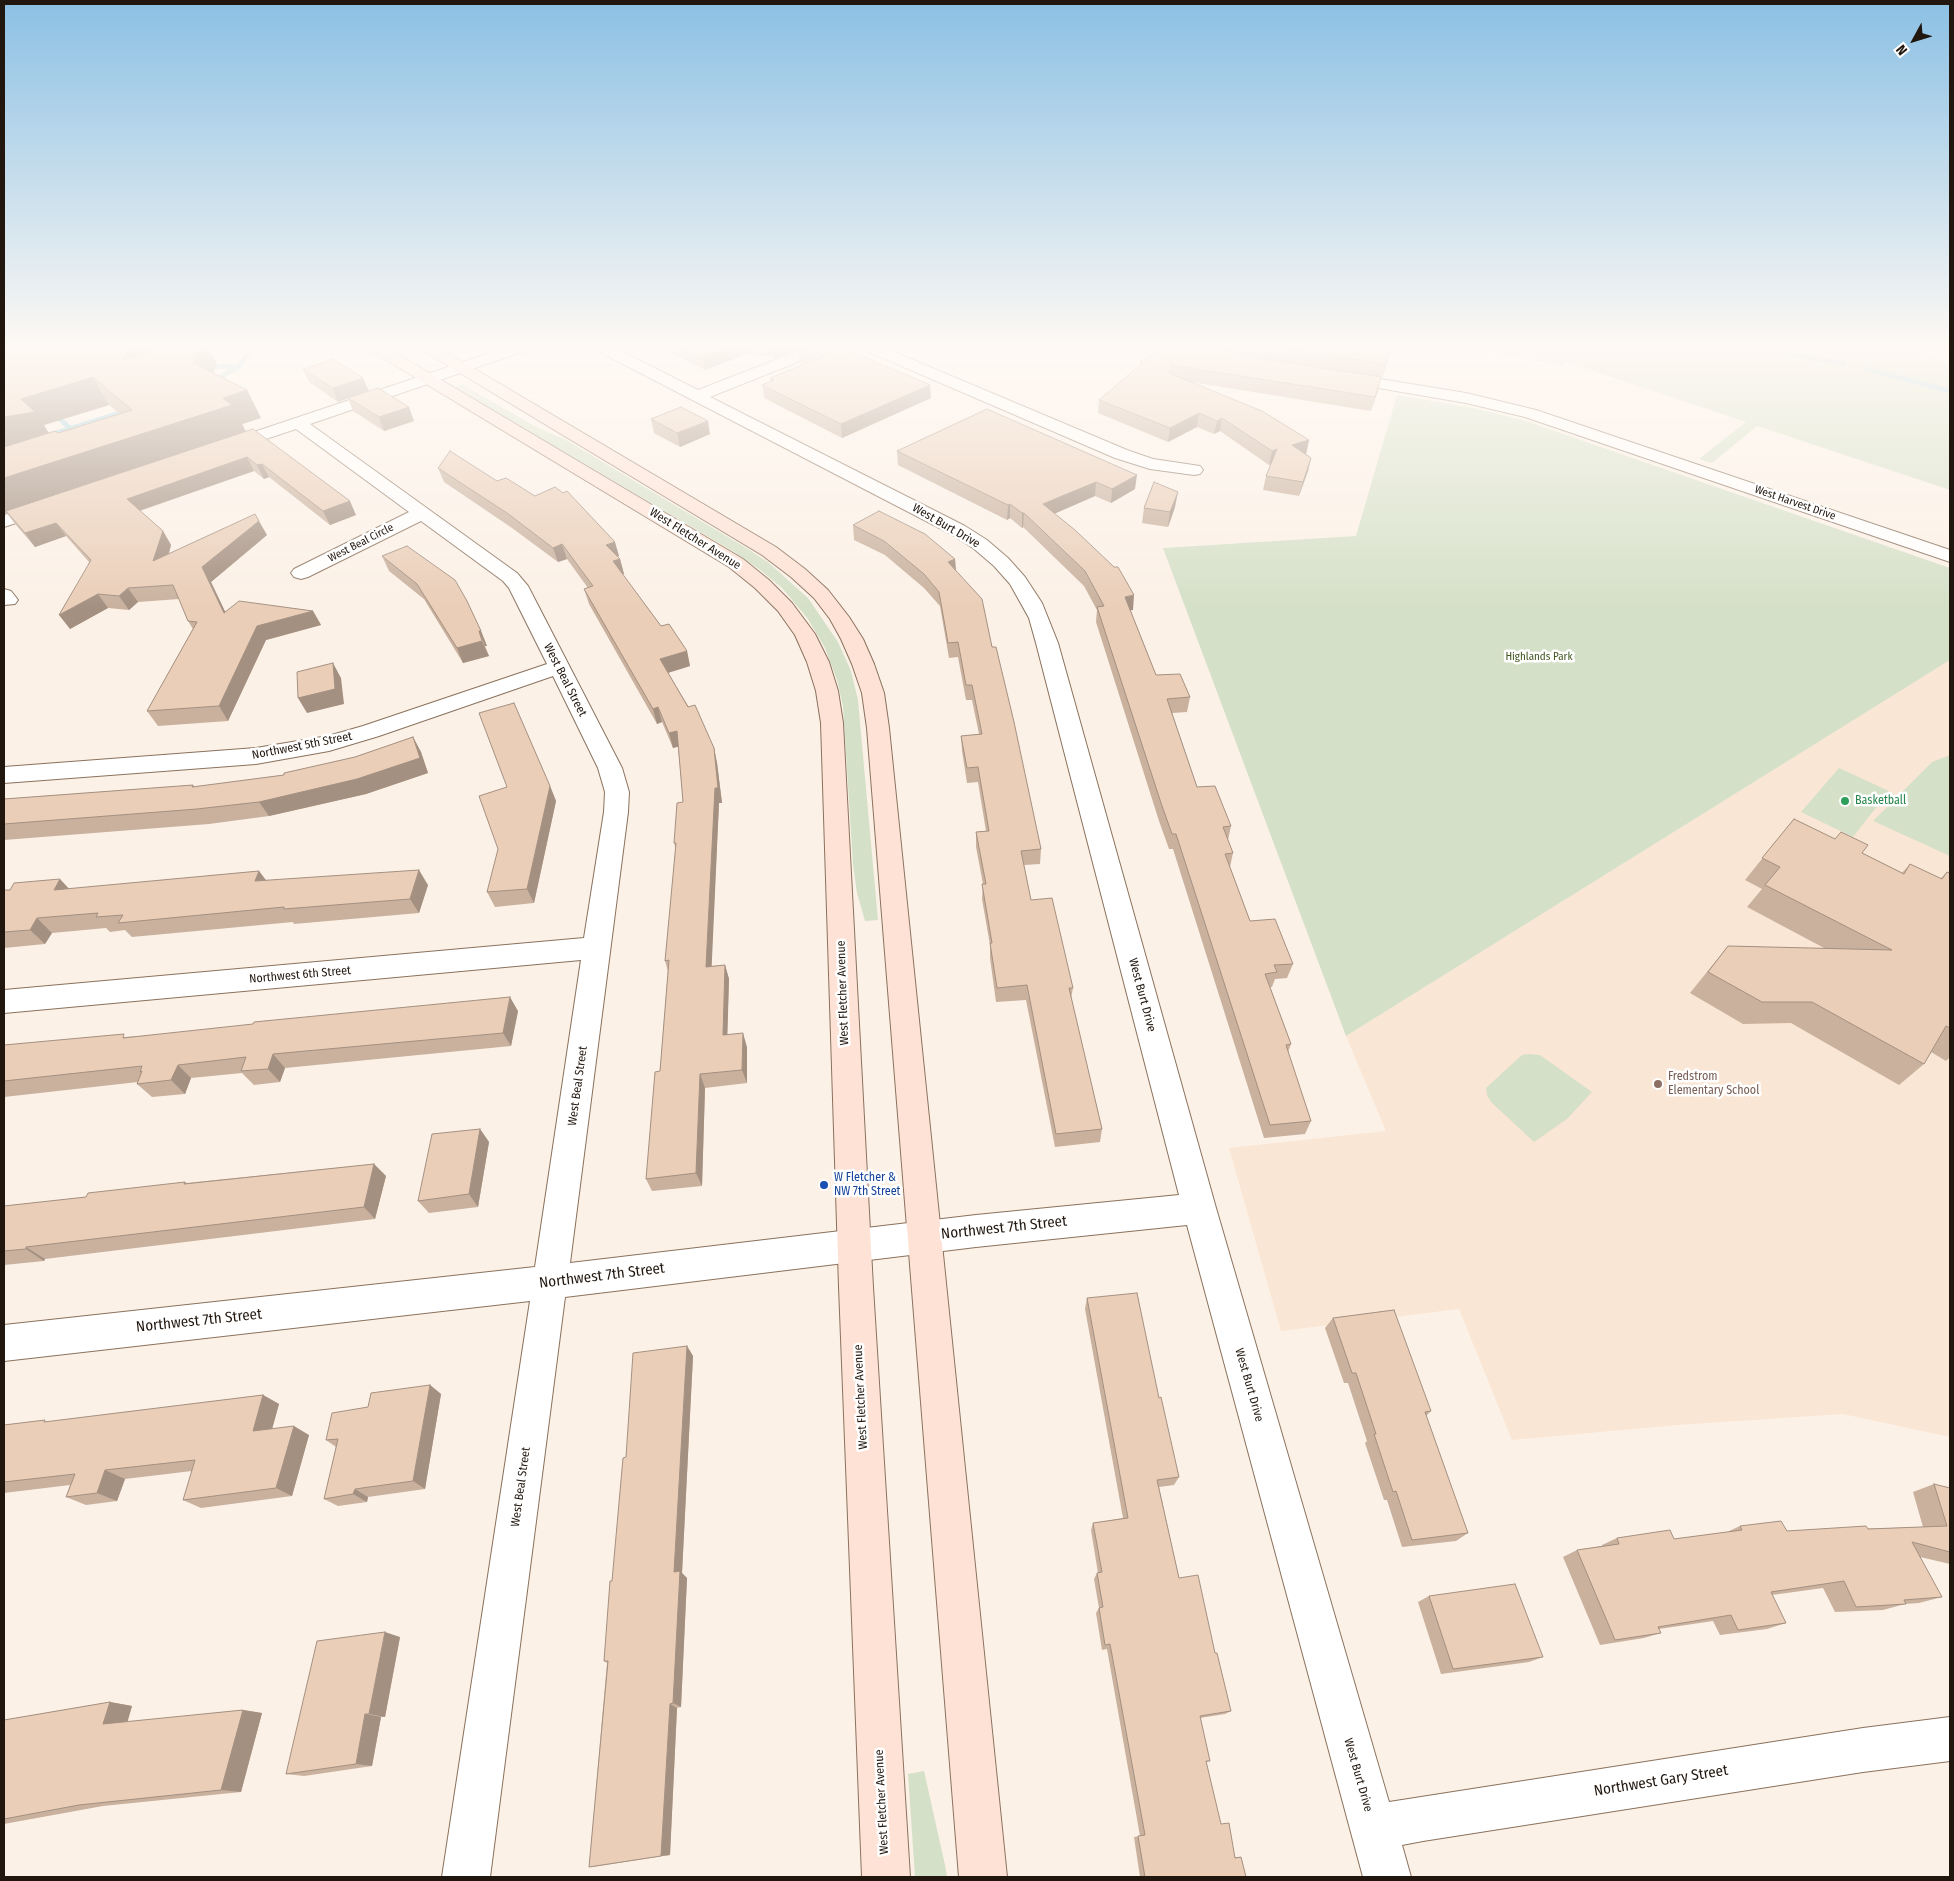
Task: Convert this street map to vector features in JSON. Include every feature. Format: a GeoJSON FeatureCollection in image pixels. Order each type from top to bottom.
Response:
{"type":"FeatureCollection","features":[{"type":"Feature","properties":{"kind":"main road","name":"West Fletcher Avenue"},"geometry":{"type":"LineString","coordinates":[[520,434],[736,563],[762,584],[785,607],[805,634],[818,662],[827,691],[832,723],[854,1245],[886,1877]]}},
{"type":"Feature","properties":{"kind":"main road"},"geometry":{"type":"LineString","coordinates":[[573,434],[769,552],[798,573],[821,594],[852,639],[873,693],[878,728],[982,1877]]}},
{"type":"Feature","properties":{"kind":"street"},"geometry":{"type":"LineString","coordinates":[[216,450],[264,434]]}},
{"type":"Feature","properties":{"kind":"street","name":"West Beal Street"},"geometry":{"type":"LineString","coordinates":[[314,434],[514,582],[610,768],[617,792],[616,812],[466,1877]]}},
{"type":"Feature","properties":{"kind":"street","name":"West Burt Drive"},"geometry":{"type":"LineString","coordinates":[[771,434],[958,530],[980,544],[1001,562],[1018,581],[1040,618],[1199,1208],[1386,1877]]}},
{"type":"Feature","properties":{"kind":"street"},"geometry":{"type":"LineString","coordinates":[[1073,434],[1150,464],[1194,470]]}},
{"type":"Feature","properties":{"kind":"street","name":"West Harvest Drive"},"geometry":{"type":"LineString","coordinates":[[1591,434],[1950,556]]}},
{"type":"Feature","properties":{"kind":"street"},"geometry":{"type":"LineString","coordinates":[[4,522],[59,503]]}},
{"type":"Feature","properties":{"kind":"street","name":"West Beal Circle"},"geometry":{"type":"LineString","coordinates":[[301,573],[422,513]]}},
{"type":"Feature","properties":{"kind":"street","name":"Northwest 5th Street"},"geometry":{"type":"LineString","coordinates":[[4,775],[256,756],[329,743],[371,732],[559,667]]}},
{"type":"Feature","properties":{"kind":"street","name":"Northwest 6th Street"},"geometry":{"type":"LineString","coordinates":[[4,1001],[597,948]]}},
{"type":"Feature","properties":{"kind":"street","name":"Northwest 7th Street"},"geometry":{"type":"LineString","coordinates":[[4,1343],[550,1282],[923,1237],[1199,1208]]}},
{"type":"Feature","properties":{"kind":"street","name":"Northwest Gary Street"},"geometry":{"type":"LineString","coordinates":[[1373,1828],[1423,1818],[1863,1750],[1950,1739]]}},
{"type":"Feature","properties":{"kind":"shaded area","name":"Fredstrom Elementary School"},"geometry":{"type":"Polygon","coordinates":[[[1950,660],[1950,1437],[1843,1414],[1677,1425],[1512,1440],[1459,1309],[1281,1331],[1229,1148],[1386,1131],[1346,1036],[1950,660]]]}},
{"type":"Feature","properties":{"kind":"green space"},"geometry":{"type":"Polygon","coordinates":[[[533,434],[552,434],[566,440],[748,549],[769,563],[808,598],[838,642],[851,671],[858,700],[878,920],[865,921],[857,893],[853,864],[843,706],[837,680],[825,648],[808,619],[782,588],[731,550],[533,434]]]}},
{"type":"Feature","properties":{"kind":"green space","name":"Highlands Park"},"geometry":{"type":"Polygon","coordinates":[[[1386,434],[1563,434],[1950,568],[1950,660],[1346,1036],[1163,548],[1356,536],[1386,434]]]}},
{"type":"Feature","properties":{"kind":"green space"},"geometry":{"type":"Polygon","coordinates":[[[1731,434],[1748,434],[1712,463],[1699,459],[1731,434]]]}},
{"type":"Feature","properties":{"kind":"green space"},"geometry":{"type":"Polygon","coordinates":[[[1780,434],[1950,434],[1950,490],[1780,434]]]}},
{"type":"Feature","properties":{"kind":"green space"},"geometry":{"type":"Polygon","coordinates":[[[1950,755],[1950,856],[1873,821],[1932,762],[1950,755]]]}},
{"type":"Feature","properties":{"kind":"green space","name":"Basketball"},"geometry":{"type":"Polygon","coordinates":[[[1839,768],[1889,791],[1853,837],[1801,812],[1839,768]]]}},
{"type":"Feature","properties":{"kind":"green space"},"geometry":{"type":"Polygon","coordinates":[[[1522,1055],[1540,1055],[1592,1092],[1567,1119],[1534,1142],[1491,1102],[1486,1088],[1522,1055]]]}},
{"type":"Feature","properties":{"kind":"green space"},"geometry":{"type":"Polygon","coordinates":[[[924,1771],[947,1877],[915,1877],[908,1774],[924,1771]]]}},
{"type":"Feature","properties":{"kind":"building"},"geometry":{"type":"Polygon","coordinates":[[[46,434],[142,434],[4,478],[4,447],[46,434]]]}},
{"type":"Feature","properties":{"kind":"building"},"geometry":{"type":"Polygon","coordinates":[[[239,434],[259,434],[350,501],[323,511],[262,464],[257,465],[247,457],[127,499],[163,531],[153,561],[255,514],[259,521],[202,567],[224,613],[239,601],[313,611],[257,626],[219,706],[147,711],[197,622],[188,621],[173,585],[128,588],[119,596],[98,594],[59,615],[91,560],[56,523],[25,533],[6,511],[239,434]]]}},
{"type":"Feature","properties":{"kind":"building"},"geometry":{"type":"Polygon","coordinates":[[[934,434],[1043,434],[1137,475],[1112,489],[1096,482],[1043,504],[1075,530],[1114,567],[1118,567],[1134,595],[1125,597],[1156,675],[1180,674],[1190,697],[1167,699],[1197,787],[1215,786],[1231,826],[1223,827],[1233,853],[1225,854],[1250,921],[1275,919],[1293,964],[1274,965],[1277,972],[1265,974],[1291,1044],[1286,1045],[1311,1121],[1270,1125],[1176,834],[1172,834],[1162,806],[1097,607],[1104,606],[1085,571],[1024,513],[1010,504],[1008,505],[897,451],[934,434]]]}},
{"type":"Feature","properties":{"kind":"building"},"geometry":{"type":"Polygon","coordinates":[[[1246,434],[1299,434],[1309,440],[1292,445],[1311,458],[1303,482],[1266,476],[1277,449],[1272,451],[1246,434]]]}},
{"type":"Feature","properties":{"kind":"building"},"geometry":{"type":"Polygon","coordinates":[[[450,451],[497,481],[506,478],[535,496],[555,487],[563,493],[567,491],[615,542],[606,545],[620,559],[613,561],[661,626],[669,624],[687,651],[660,659],[688,707],[695,705],[714,748],[718,788],[715,788],[706,967],[725,965],[723,1035],[743,1033],[742,1070],[700,1074],[696,1173],[646,1179],[655,1072],[660,1071],[669,960],[665,961],[676,843],[674,843],[677,803],[683,802],[677,731],[669,733],[658,707],[653,709],[584,589],[593,586],[562,544],[553,548],[507,513],[438,468],[450,451]]]}},
{"type":"Feature","properties":{"kind":"building"},"geometry":{"type":"Polygon","coordinates":[[[1154,482],[1178,492],[1170,512],[1144,508],[1154,482]]]}},
{"type":"Feature","properties":{"kind":"building"},"geometry":{"type":"Polygon","coordinates":[[[879,511],[925,534],[955,559],[948,562],[982,599],[992,647],[996,647],[1014,722],[1041,849],[1021,851],[1031,900],[1052,898],[1073,988],[1069,988],[1102,1129],[1056,1134],[1027,985],[997,988],[982,884],[986,884],[976,832],[989,831],[978,767],[967,768],[961,736],[982,734],[972,685],[966,685],[958,642],[948,643],[939,592],[924,574],[884,541],[853,525],[879,511]]]}},
{"type":"Feature","properties":{"kind":"building"},"geometry":{"type":"Polygon","coordinates":[[[407,546],[455,580],[481,631],[479,631],[482,641],[457,648],[417,584],[382,556],[407,546]]]}},
{"type":"Feature","properties":{"kind":"building"},"geometry":{"type":"Polygon","coordinates":[[[333,663],[335,689],[298,698],[297,672],[333,663]]]}},
{"type":"Feature","properties":{"kind":"building"},"geometry":{"type":"Polygon","coordinates":[[[514,703],[550,786],[527,889],[487,892],[498,849],[479,796],[507,787],[479,713],[514,703]]]}},
{"type":"Feature","properties":{"kind":"building"},"geometry":{"type":"Polygon","coordinates":[[[413,737],[420,758],[357,779],[259,802],[197,809],[4,824],[4,799],[193,785],[192,787],[284,775],[284,773],[355,757],[413,737]]]}},
{"type":"Feature","properties":{"kind":"building"},"geometry":{"type":"Polygon","coordinates":[[[1794,819],[1835,839],[1841,832],[1868,845],[1862,853],[1904,874],[1910,864],[1942,879],[1947,872],[1950,873],[1950,1028],[1946,1026],[1924,1064],[1812,1002],[1762,1002],[1708,972],[1728,946],[1892,950],[1765,885],[1780,867],[1762,858],[1794,819]]]}},
{"type":"Feature","properties":{"kind":"building"},"geometry":{"type":"Polygon","coordinates":[[[419,870],[410,899],[284,909],[284,907],[118,923],[123,915],[96,917],[98,913],[37,918],[30,930],[4,932],[4,890],[10,890],[14,883],[60,879],[54,890],[259,871],[255,881],[419,870]]]}},
{"type":"Feature","properties":{"kind":"building"},"geometry":{"type":"Polygon","coordinates":[[[510,997],[503,1033],[273,1054],[268,1069],[241,1071],[246,1057],[178,1065],[171,1080],[137,1084],[142,1066],[4,1081],[4,1045],[124,1034],[123,1038],[253,1024],[254,1022],[510,997]]]}},
{"type":"Feature","properties":{"kind":"building"},"geometry":{"type":"Polygon","coordinates":[[[480,1129],[469,1194],[418,1201],[432,1134],[480,1129]]]}},
{"type":"Feature","properties":{"kind":"building"},"geometry":{"type":"Polygon","coordinates":[[[374,1164],[364,1207],[4,1251],[4,1206],[86,1197],[88,1193],[374,1164]]]}},
{"type":"Feature","properties":{"kind":"building"},"geometry":{"type":"Polygon","coordinates":[[[1137,1293],[1159,1398],[1161,1397],[1179,1477],[1157,1480],[1179,1578],[1198,1575],[1215,1653],[1217,1653],[1231,1711],[1200,1716],[1210,1761],[1206,1761],[1221,1824],[1229,1823],[1235,1858],[1241,1857],[1246,1877],[1145,1877],[1138,1836],[1145,1835],[1110,1644],[1105,1645],[1099,1608],[1103,1607],[1097,1573],[1102,1572],[1093,1523],[1128,1518],[1087,1298],[1137,1293]]]}},
{"type":"Feature","properties":{"kind":"building"},"geometry":{"type":"Polygon","coordinates":[[[1394,1310],[1431,1411],[1425,1412],[1468,1533],[1412,1540],[1396,1491],[1393,1492],[1356,1373],[1352,1373],[1333,1318],[1394,1310]]]}},
{"type":"Feature","properties":{"kind":"building"},"geometry":{"type":"Polygon","coordinates":[[[687,1346],[674,1572],[680,1571],[673,1703],[670,1704],[661,1856],[589,1867],[608,1661],[604,1661],[610,1581],[612,1581],[623,1458],[626,1457],[633,1353],[687,1346]]]}},
{"type":"Feature","properties":{"kind":"building"},"geometry":{"type":"Polygon","coordinates":[[[430,1385],[413,1481],[355,1489],[353,1494],[324,1499],[338,1439],[326,1440],[332,1413],[368,1407],[371,1393],[430,1385]]]}},
{"type":"Feature","properties":{"kind":"building"},"geometry":{"type":"Polygon","coordinates":[[[263,1395],[253,1431],[294,1426],[276,1488],[183,1500],[195,1460],[105,1470],[97,1493],[66,1497],[75,1474],[4,1482],[4,1425],[45,1420],[44,1422],[263,1395]]]}},
{"type":"Feature","properties":{"kind":"building"},"geometry":{"type":"Polygon","coordinates":[[[1934,1484],[1950,1488],[1950,1552],[1912,1542],[1942,1597],[1904,1600],[1906,1604],[1856,1607],[1844,1581],[1771,1592],[1786,1623],[1738,1630],[1731,1615],[1658,1627],[1661,1633],[1615,1640],[1577,1550],[1619,1544],[1617,1538],[1670,1530],[1674,1539],[1742,1530],[1740,1526],[1781,1521],[1787,1531],[1866,1526],[1868,1529],[1947,1526],[1934,1484]]]}},
{"type":"Feature","properties":{"kind":"building"},"geometry":{"type":"Polygon","coordinates":[[[1515,1584],[1543,1657],[1453,1669],[1429,1596],[1515,1584]]]}},
{"type":"Feature","properties":{"kind":"building"},"geometry":{"type":"Polygon","coordinates":[[[385,1632],[369,1714],[365,1714],[356,1764],[286,1774],[317,1641],[385,1632]]]}},
{"type":"Feature","properties":{"kind":"building"},"geometry":{"type":"Polygon","coordinates":[[[110,1702],[103,1724],[243,1710],[221,1790],[79,1805],[4,1819],[4,1720],[110,1702]]]}},
{"type":"Feature","properties":{"kind":"waterway"},"geometry":{"type":"LineString","coordinates":[[47,436],[54,434]]}},
{"type":"Feature","properties":{"kind":"place","name":"Basketball"},"geometry":{"type":"Point","coordinates":[1845,801]}},
{"type":"Feature","properties":{"kind":"place","name":"Fredstrom Elementary School"},"geometry":{"type":"Point","coordinates":[1658,1084]}},
{"type":"Feature","properties":{"kind":"place","name":"W Fletcher & NW 7th Street"},"geometry":{"type":"Point","coordinates":[824,1185]}}]}
